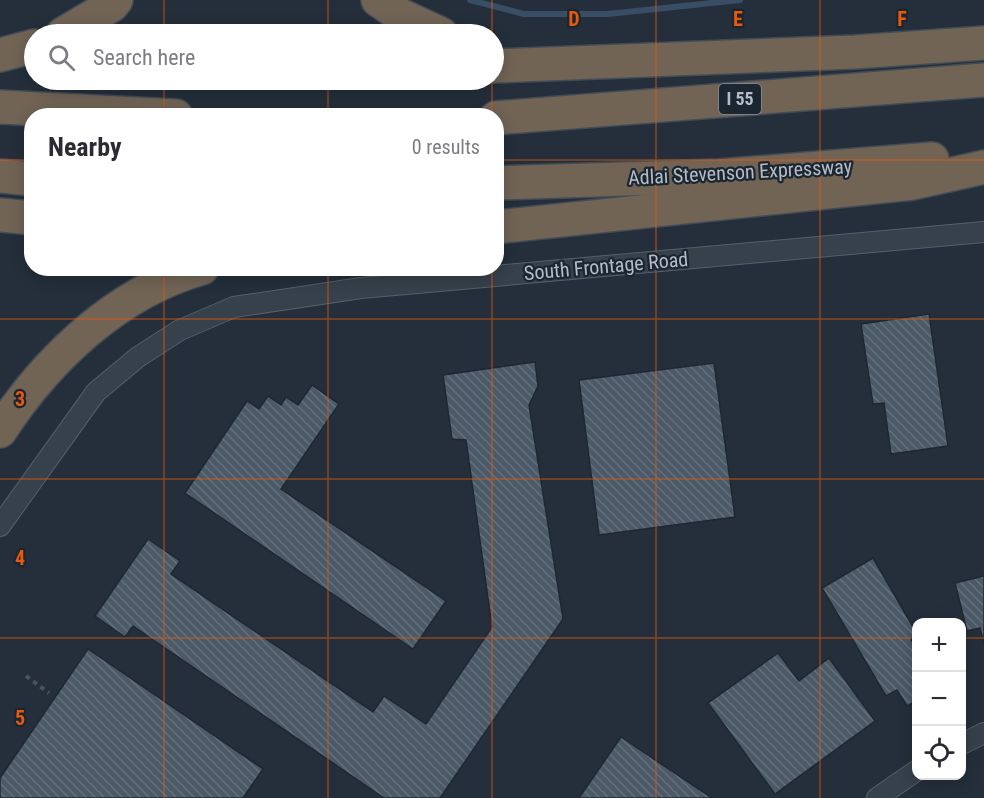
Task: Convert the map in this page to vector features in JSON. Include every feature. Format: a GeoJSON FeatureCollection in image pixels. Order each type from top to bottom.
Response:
{"type":"FeatureCollection","features":[{"type":"Feature","properties":{"kind":"highway"},"geometry":{"type":"LineString","coordinates":[[80,24],[112,5],[116,0]]}},
{"type":"Feature","properties":{"kind":"highway"},"geometry":{"type":"LineString","coordinates":[[378,0],[400,15],[419,24]]}},
{"type":"Feature","properties":{"kind":"highway"},"geometry":{"type":"LineString","coordinates":[[504,66],[855,52],[984,43]]}},
{"type":"Feature","properties":{"kind":"highway"},"geometry":{"type":"LineString","coordinates":[[0,55],[24,49]]}},
{"type":"Feature","properties":{"kind":"highway"},"geometry":{"type":"LineString","coordinates":[[504,52],[565,63]]}},
{"type":"Feature","properties":{"kind":"highway"},"geometry":{"type":"LineString","coordinates":[[0,66],[24,67]]}},
{"type":"Feature","properties":{"kind":"highway","name":"I 55"},"geometry":{"type":"LineString","coordinates":[[504,117],[984,80]]}},
{"type":"Feature","properties":{"kind":"highway"},"geometry":{"type":"LineString","coordinates":[[0,107],[24,108]]}},
{"type":"Feature","properties":{"kind":"highway","name":"Adlai Stevenson Expressway"},"geometry":{"type":"LineString","coordinates":[[504,183],[719,176],[984,155]]}},
{"type":"Feature","properties":{"kind":"highway"},"geometry":{"type":"LineString","coordinates":[[504,226],[913,183],[984,167]]}},
{"type":"Feature","properties":{"kind":"highway"},"geometry":{"type":"LineString","coordinates":[[0,176],[24,178]]}},
{"type":"Feature","properties":{"kind":"highway"},"geometry":{"type":"LineString","coordinates":[[0,215],[24,217]]}},
{"type":"Feature","properties":{"kind":"highway"},"geometry":{"type":"LineString","coordinates":[[0,431],[19,402],[89,330],[127,301],[179,276]]}},
{"type":"Feature","properties":{"kind":"street","name":"South Frontage Road"},"geometry":{"type":"LineString","coordinates":[[504,275],[984,232]]}},
{"type":"Feature","properties":{"kind":"street","name":"South Frontage Road"},"geometry":{"type":"LineString","coordinates":[[0,526],[96,392],[138,357],[180,330],[234,307],[361,288],[494,276]]}},
{"type":"Feature","properties":{"kind":"street"},"geometry":{"type":"LineString","coordinates":[[966,742],[984,733]]}},
{"type":"Feature","properties":{"kind":"street"},"geometry":{"type":"LineString","coordinates":[[877,798],[912,774]]}},
{"type":"Feature","properties":{"kind":"path"},"geometry":{"type":"LineString","coordinates":[[26,676],[49,693]]}},
{"type":"Feature","properties":{"kind":"building"},"geometry":{"type":"Polygon","coordinates":[[[929,314],[948,446],[891,454],[884,403],[873,404],[861,324],[929,314]]]}},
{"type":"Feature","properties":{"kind":"building"},"geometry":{"type":"Polygon","coordinates":[[[535,362],[538,386],[529,405],[563,619],[440,798],[384,798],[133,626],[125,637],[95,616],[148,539],[180,561],[171,574],[373,712],[384,696],[426,724],[492,627],[466,440],[452,439],[443,375],[535,362]]]}},
{"type":"Feature","properties":{"kind":"building"},"geometry":{"type":"Polygon","coordinates":[[[714,363],[735,517],[599,535],[579,380],[714,363]]]}},
{"type":"Feature","properties":{"kind":"building"},"geometry":{"type":"Polygon","coordinates":[[[312,385],[339,404],[281,489],[446,601],[413,649],[185,493],[247,401],[259,409],[268,396],[281,405],[286,397],[298,405],[312,385]]]}},
{"type":"Feature","properties":{"kind":"building"},"geometry":{"type":"Polygon","coordinates":[[[873,558],[912,625],[912,703],[907,706],[897,690],[886,696],[822,588],[873,558]]]}},
{"type":"Feature","properties":{"kind":"building"},"geometry":{"type":"Polygon","coordinates":[[[984,576],[984,644],[980,628],[967,631],[966,618],[964,618],[955,583],[984,576]]]}},
{"type":"Feature","properties":{"kind":"building"},"geometry":{"type":"Polygon","coordinates":[[[88,649],[263,769],[243,798],[0,798],[0,778],[88,649]]]}},
{"type":"Feature","properties":{"kind":"building"},"geometry":{"type":"Polygon","coordinates":[[[778,653],[799,681],[829,658],[875,721],[775,794],[708,703],[778,653]]]}},
{"type":"Feature","properties":{"kind":"building"},"geometry":{"type":"Polygon","coordinates":[[[621,737],[712,798],[579,798],[621,737]]]}},
{"type":"Feature","properties":{"kind":"waterway"},"geometry":{"type":"LineString","coordinates":[[470,0],[524,14],[608,14],[740,0]]}}]}
